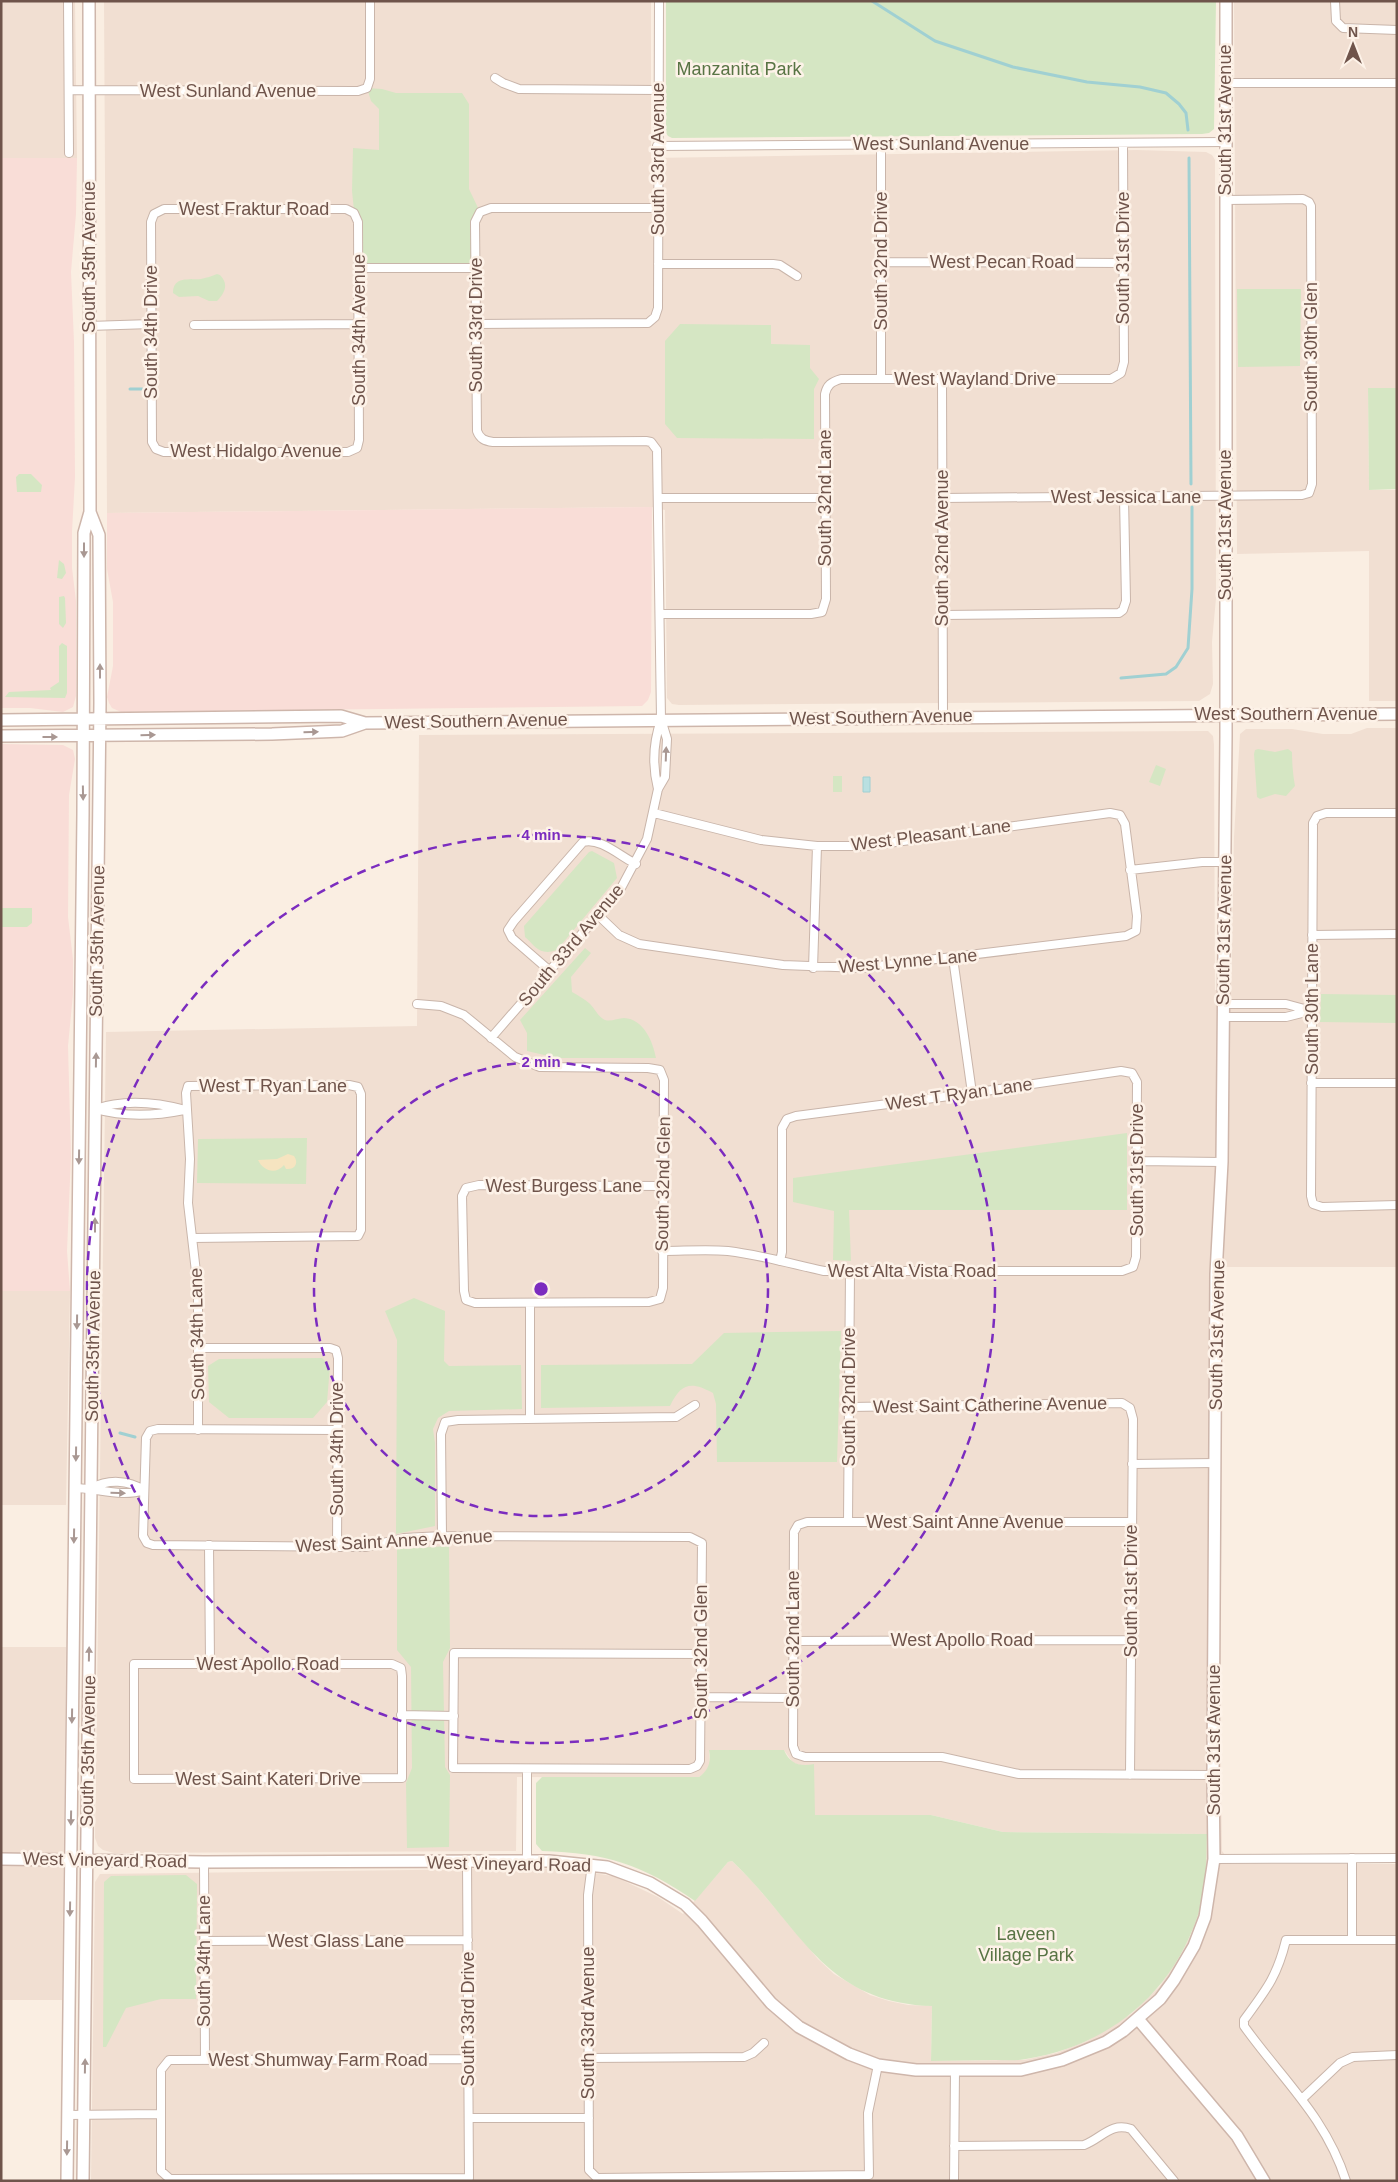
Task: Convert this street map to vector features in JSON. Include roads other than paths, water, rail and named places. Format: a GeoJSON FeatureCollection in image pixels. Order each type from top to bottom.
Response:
{"type":"FeatureCollection","features":[{"type":"Feature","properties":{"kind":"main road","name":"South 35th Avenue"},"geometry":{"type":"LineString","coordinates":[[67,2181],[81,1008],[84,533],[90,512],[89,1]]}},
{"type":"Feature","properties":{"kind":"main road","name":"South 31st Avenue"},"geometry":{"type":"LineString","coordinates":[[1214,1859],[1216,1274],[1222,1162],[1226,714],[1226,1]]}},
{"type":"Feature","properties":{"kind":"main road","name":"South 35th Avenue"},"geometry":{"type":"LineString","coordinates":[[83,2181],[99,736],[99,534],[90,512]]}},
{"type":"Feature","properties":{"kind":"main road","name":"West Southern Avenue"},"geometry":{"type":"LineString","coordinates":[[1,720],[341,716],[365,722],[1397,714]]}},
{"type":"Feature","properties":{"kind":"main road","name":"West Southern Avenue"},"geometry":{"type":"LineString","coordinates":[[1,736],[342,731],[365,722]]}},
{"type":"Feature","properties":{"kind":"main road"},"geometry":{"type":"LineString","coordinates":[[81,1008],[97,1008]]}},
{"type":"Feature","properties":{"kind":"main road","name":"West Vineyard Road"},"geometry":{"type":"LineString","coordinates":[[1,1859],[204,1862],[567,1861],[592,1864],[628,1874],[650,1883],[686,1904],[771,2003],[799,2027],[829,2045],[878,2065],[916,2070],[1021,2070],[1062,2060],[1106,2042],[1138,2019],[1165,1993],[1194,1946],[1205,1917],[1214,1859]]}},
{"type":"Feature","properties":{"kind":"main road"},"geometry":{"type":"LineString","coordinates":[[1138,2019],[1237,2136],[1264,2181]]}},
{"type":"Feature","properties":{"kind":"street"},"geometry":{"type":"LineString","coordinates":[[68,1],[69,153]]}},
{"type":"Feature","properties":{"kind":"street","name":"West Sunland Avenue"},"geometry":{"type":"LineString","coordinates":[[89,90],[358,91],[367,88],[370,79],[370,1]]}},
{"type":"Feature","properties":{"kind":"street","name":"South 33rd Avenue"},"geometry":{"type":"LineString","coordinates":[[476,324],[648,323],[655,317],[658,308],[658,1]]}},
{"type":"Feature","properties":{"kind":"street"},"geometry":{"type":"LineString","coordinates":[[1335,1],[1338,25],[1348,30],[1397,30]]}},
{"type":"Feature","properties":{"kind":"street"},"geometry":{"type":"LineString","coordinates":[[495,78],[519,89],[658,90]]}},
{"type":"Feature","properties":{"kind":"street"},"geometry":{"type":"LineString","coordinates":[[1226,83],[1397,83]]}},
{"type":"Feature","properties":{"kind":"street"},"geometry":{"type":"LineString","coordinates":[[69,90],[89,90]]}},
{"type":"Feature","properties":{"kind":"street","name":"West Sunland Avenue"},"geometry":{"type":"LineString","coordinates":[[657,146],[1225,142]]}},
{"type":"Feature","properties":{"kind":"street","name":"South 31st Drive"},"geometry":{"type":"LineString","coordinates":[[1121,373],[1124,362],[1123,143]]}},
{"type":"Feature","properties":{"kind":"street","name":"South 32nd Drive"},"geometry":{"type":"LineString","coordinates":[[882,144],[882,379]]}},
{"type":"Feature","properties":{"kind":"street","name":"South 30th Glen"},"geometry":{"type":"LineString","coordinates":[[1225,200],[1303,199],[1309,202],[1311,206],[1312,484],[1309,493]]}},
{"type":"Feature","properties":{"kind":"street","name":"South 33rd Drive"},"geometry":{"type":"LineString","coordinates":[[655,446],[646,441],[493,442],[481,438],[476,431],[476,222],[480,212],[491,208],[657,208]]}},
{"type":"Feature","properties":{"kind":"street","name":"West Fraktur Road"},"geometry":{"type":"LineString","coordinates":[[154,214],[164,209],[346,209],[354,213]]}},
{"type":"Feature","properties":{"kind":"street","name":"South 34th Avenue"},"geometry":{"type":"LineString","coordinates":[[354,213],[358,222],[360,268],[360,440],[357,448]]}},
{"type":"Feature","properties":{"kind":"street","name":"South 34th Drive"},"geometry":{"type":"LineString","coordinates":[[154,214],[151,222],[152,442],[156,449]]}},
{"type":"Feature","properties":{"kind":"street","name":"West Pecan Road"},"geometry":{"type":"LineString","coordinates":[[882,262],[1123,263]]}},
{"type":"Feature","properties":{"kind":"street"},"geometry":{"type":"LineString","coordinates":[[658,264],[773,264],[780,265],[797,276]]}},
{"type":"Feature","properties":{"kind":"street"},"geometry":{"type":"LineString","coordinates":[[360,268],[476,268]]}},
{"type":"Feature","properties":{"kind":"street"},"geometry":{"type":"LineString","coordinates":[[89,326],[151,324]]}},
{"type":"Feature","properties":{"kind":"street"},"geometry":{"type":"LineString","coordinates":[[194,325],[360,324]]}},
{"type":"Feature","properties":{"kind":"street","name":"West Wayland Drive"},"geometry":{"type":"LineString","coordinates":[[829,384],[841,379],[1111,379],[1121,373]]}},
{"type":"Feature","properties":{"kind":"street","name":"South 32nd Avenue"},"geometry":{"type":"LineString","coordinates":[[942,379],[943,717]]}},
{"type":"Feature","properties":{"kind":"street","name":"South 32nd Lane"},"geometry":{"type":"LineString","coordinates":[[660,614],[811,614],[822,612],[826,599],[825,394],[829,384]]}},
{"type":"Feature","properties":{"kind":"street","name":"South 33rd Avenue"},"geometry":{"type":"LineString","coordinates":[[492,1038],[620,890],[636,864],[647,839],[658,789],[665,777],[667,739],[661,719],[658,455],[655,446]]}},
{"type":"Feature","properties":{"kind":"street","name":"West Hidalgo Avenue"},"geometry":{"type":"LineString","coordinates":[[156,449],[164,452],[348,452],[357,448]]}},
{"type":"Feature","properties":{"kind":"street","name":"West Jessica Lane"},"geometry":{"type":"LineString","coordinates":[[942,498],[1302,496],[1309,493]]}},
{"type":"Feature","properties":{"kind":"street"},"geometry":{"type":"LineString","coordinates":[[942,615],[1113,615],[1123,610],[1126,601],[1124,497]]}},
{"type":"Feature","properties":{"kind":"street"},"geometry":{"type":"LineString","coordinates":[[658,498],[825,498]]}},
{"type":"Feature","properties":{"kind":"street","name":"South 33rd Avenue"},"geometry":{"type":"LineString","coordinates":[[658,789],[654,774],[654,739],[661,719]]}},
{"type":"Feature","properties":{"kind":"street","name":"West Pleasant Lane"},"geometry":{"type":"LineString","coordinates":[[654,813],[761,840],[818,846],[866,846],[1110,813],[1120,815],[1125,824],[1130,870]]}},
{"type":"Feature","properties":{"kind":"street","name":"South 30th Lane"},"geometry":{"type":"LineString","coordinates":[[1397,813],[1326,814],[1318,816],[1314,823],[1311,1084],[1311,1196],[1313,1204],[1322,1207],[1397,1205]]}},
{"type":"Feature","properties":{"kind":"street"},"geometry":{"type":"LineString","coordinates":[[550,971],[512,938],[508,930],[514,921],[570,860],[580,846],[589,841],[599,843],[636,864]]}},
{"type":"Feature","properties":{"kind":"street"},"geometry":{"type":"LineString","coordinates":[[813,968],[818,846]]}},
{"type":"Feature","properties":{"kind":"street"},"geometry":{"type":"LineString","coordinates":[[1130,870],[1202,862],[1225,862]]}},
{"type":"Feature","properties":{"kind":"street","name":"West Lynne Lane"},"geometry":{"type":"LineString","coordinates":[[598,915],[619,935],[639,944],[813,968],[862,968],[1126,936],[1136,930],[1137,916],[1130,870]]}},
{"type":"Feature","properties":{"kind":"street"},"geometry":{"type":"LineString","coordinates":[[1312,935],[1397,934]]}},
{"type":"Feature","properties":{"kind":"street"},"geometry":{"type":"LineString","coordinates":[[953,958],[972,1093]]}},
{"type":"Feature","properties":{"kind":"street"},"geometry":{"type":"LineString","coordinates":[[417,1004],[441,1006],[464,1014],[492,1038]]}},
{"type":"Feature","properties":{"kind":"street"},"geometry":{"type":"LineString","coordinates":[[1223,1004],[1286,1004],[1312,1011]]}},
{"type":"Feature","properties":{"kind":"street"},"geometry":{"type":"LineString","coordinates":[[1270,1004],[1270,1017]]}},
{"type":"Feature","properties":{"kind":"street"},"geometry":{"type":"LineString","coordinates":[[1223,1017],[1286,1017],[1312,1011]]}},
{"type":"Feature","properties":{"kind":"street","name":"South 32nd Glen"},"geometry":{"type":"LineString","coordinates":[[492,1038],[516,1057],[540,1067],[660,1070],[664,1080],[663,1288],[660,1299],[649,1302],[530,1303]]}},
{"type":"Feature","properties":{"kind":"street","name":"West T Ryan Lane"},"geometry":{"type":"LineString","coordinates":[[780,1261],[782,1252],[782,1128],[787,1119],[796,1116],[1121,1071],[1132,1073]]}},
{"type":"Feature","properties":{"kind":"street","name":"South 31st Drive"},"geometry":{"type":"LineString","coordinates":[[1132,1073],[1137,1082],[1136,1257],[1133,1267]]}},
{"type":"Feature","properties":{"kind":"street"},"geometry":{"type":"LineString","coordinates":[[1311,1084],[1397,1083]]}},
{"type":"Feature","properties":{"kind":"street","name":"West T Ryan Lane"},"geometry":{"type":"LineString","coordinates":[[188,1086],[350,1085],[358,1087],[361,1094],[361,1230],[358,1236],[193,1238]]}},
{"type":"Feature","properties":{"kind":"street","name":"South 34th Lane"},"geometry":{"type":"LineString","coordinates":[[188,1086],[186,1093],[190,1159],[188,1203],[198,1289],[198,1430]]}},
{"type":"Feature","properties":{"kind":"street","name":"West T Ryan Lane"},"geometry":{"type":"LineString","coordinates":[[95,1109],[112,1103],[162,1104],[186,1110]]}},
{"type":"Feature","properties":{"kind":"street"},"geometry":{"type":"LineString","coordinates":[[135,1114],[136,1104]]}},
{"type":"Feature","properties":{"kind":"street","name":"West T Ryan Lane"},"geometry":{"type":"LineString","coordinates":[[95,1109],[112,1114],[162,1115],[186,1110]]}},
{"type":"Feature","properties":{"kind":"street"},"geometry":{"type":"LineString","coordinates":[[1137,1161],[1222,1162]]}},
{"type":"Feature","properties":{"kind":"street","name":"West Burgess Lane"},"geometry":{"type":"LineString","coordinates":[[530,1303],[475,1303],[466,1300],[464,1291],[462,1196],[466,1188],[478,1185],[663,1186]]}},
{"type":"Feature","properties":{"kind":"street","name":"West Alta Vista Road"},"geometry":{"type":"LineString","coordinates":[[662,1251],[726,1251],[780,1261],[824,1272],[1122,1270],[1133,1267]]}},
{"type":"Feature","properties":{"kind":"street","name":"South 32nd Drive"},"geometry":{"type":"LineString","coordinates":[[848,1522],[850,1272]]}},
{"type":"Feature","properties":{"kind":"street"},"geometry":{"type":"LineString","coordinates":[[530,1303],[530,1419]]}},
{"type":"Feature","properties":{"kind":"street","name":"South 34th Drive"},"geometry":{"type":"LineString","coordinates":[[198,1348],[330,1348],[336,1350],[338,1358],[336,1430],[337,1547]]}},
{"type":"Feature","properties":{"kind":"street","name":"West Saint Catherine Avenue"},"geometry":{"type":"LineString","coordinates":[[849,1407],[1122,1403],[1130,1408]]}},
{"type":"Feature","properties":{"kind":"street"},"geometry":{"type":"LineString","coordinates":[[442,1536],[441,1434],[445,1422],[458,1420],[676,1417],[695,1405]]}},
{"type":"Feature","properties":{"kind":"street","name":"South 31st Drive"},"geometry":{"type":"LineString","coordinates":[[1130,1408],[1133,1419],[1130,1775]]}},
{"type":"Feature","properties":{"kind":"street"},"geometry":{"type":"LineString","coordinates":[[144,1490],[146,1438],[150,1431],[336,1430]]}},
{"type":"Feature","properties":{"kind":"street"},"geometry":{"type":"LineString","coordinates":[[1132,1464],[1216,1463]]}},
{"type":"Feature","properties":{"kind":"street"},"geometry":{"type":"LineString","coordinates":[[75,1488],[92,1488],[102,1483],[133,1483],[144,1490]]}},
{"type":"Feature","properties":{"kind":"street","name":"West Saint Anne Avenue"},"geometry":{"type":"LineString","coordinates":[[144,1490],[143,1536],[147,1543],[152,1545],[337,1547],[366,1546],[404,1538],[442,1536],[690,1537],[702,1543]]}},
{"type":"Feature","properties":{"kind":"street","name":"West Saint Anne Avenue"},"geometry":{"type":"LineString","coordinates":[[798,1525],[807,1522],[1132,1522]]}},
{"type":"Feature","properties":{"kind":"street","name":"South 32nd Lane"},"geometry":{"type":"LineString","coordinates":[[798,1525],[794,1532],[792,1746],[796,1754],[806,1757],[942,1757],[1019,1774],[1130,1775]]}},
{"type":"Feature","properties":{"kind":"street","name":"South 32nd Glen"},"geometry":{"type":"LineString","coordinates":[[527,1769],[690,1769],[698,1766],[700,1761],[702,1654],[702,1543]]}},
{"type":"Feature","properties":{"kind":"street"},"geometry":{"type":"LineString","coordinates":[[209,1545],[210,1664]]}},
{"type":"Feature","properties":{"kind":"street","name":"West Apollo Road"},"geometry":{"type":"LineString","coordinates":[[793,1641],[1131,1640]]}},
{"type":"Feature","properties":{"kind":"street"},"geometry":{"type":"LineString","coordinates":[[527,1861],[527,1769],[454,1768],[454,1653],[702,1654]]}},
{"type":"Feature","properties":{"kind":"street","name":"West Apollo Road"},"geometry":{"type":"LineString","coordinates":[[134,1779],[134,1664],[392,1664],[401,1668],[402,1715]]}},
{"type":"Feature","properties":{"kind":"street"},"geometry":{"type":"LineString","coordinates":[[701,1697],[793,1698]]}},
{"type":"Feature","properties":{"kind":"street"},"geometry":{"type":"LineString","coordinates":[[402,1715],[454,1716]]}},
{"type":"Feature","properties":{"kind":"street","name":"West Saint Kateri Drive"},"geometry":{"type":"LineString","coordinates":[[134,1779],[402,1778],[402,1715]]}},
{"type":"Feature","properties":{"kind":"street"},"geometry":{"type":"LineString","coordinates":[[1130,1775],[1213,1775]]}},
{"type":"Feature","properties":{"kind":"street"},"geometry":{"type":"LineString","coordinates":[[1352,1858],[1352,1940]]}},
{"type":"Feature","properties":{"kind":"street"},"geometry":{"type":"LineString","coordinates":[[1214,1859],[1397,1858]]}},
{"type":"Feature","properties":{"kind":"street","name":"South 33rd Drive"},"geometry":{"type":"LineString","coordinates":[[401,2180],[469,2178],[467,1861]]}},
{"type":"Feature","properties":{"kind":"street","name":"South 34th Lane"},"geometry":{"type":"LineString","coordinates":[[204,1862],[204,2060]]}},
{"type":"Feature","properties":{"kind":"street","name":"South 33rd Avenue"},"geometry":{"type":"LineString","coordinates":[[592,1864],[588,1895],[589,2170],[598,2178],[869,2175],[868,2113],[878,2065]]}},
{"type":"Feature","properties":{"kind":"street","name":"West Glass Lane"},"geometry":{"type":"LineString","coordinates":[[204,1941],[468,1940]]}},
{"type":"Feature","properties":{"kind":"street"},"geometry":{"type":"LineString","coordinates":[[1346,2181],[1325,2134],[1302,2099],[1244,2026],[1244,2020],[1270,1986],[1280,1965],[1286,1940],[1397,1940]]}},
{"type":"Feature","properties":{"kind":"street"},"geometry":{"type":"LineString","coordinates":[[588,2058],[744,2057],[753,2053],[764,2043]]}},
{"type":"Feature","properties":{"kind":"street"},"geometry":{"type":"LineString","coordinates":[[1302,2099],[1340,2063],[1353,2057],[1397,2055]]}},
{"type":"Feature","properties":{"kind":"street","name":"West Shumway Farm Road"},"geometry":{"type":"LineString","coordinates":[[162,2114],[162,2070],[169,2060],[468,2059]]}},
{"type":"Feature","properties":{"kind":"street"},"geometry":{"type":"LineString","coordinates":[[954,2181],[955,2070]]}},
{"type":"Feature","properties":{"kind":"street"},"geometry":{"type":"LineString","coordinates":[[67,2115],[162,2114],[162,2171],[170,2179],[401,2180]]}},
{"type":"Feature","properties":{"kind":"street"},"geometry":{"type":"LineString","coordinates":[[469,2118],[589,2118]]}},
{"type":"Feature","properties":{"kind":"street"},"geometry":{"type":"LineString","coordinates":[[954,2146],[1084,2145],[1096,2140],[1113,2128],[1121,2126],[1131,2129],[1174,2181]]}},
{"type":"Feature","properties":{"kind":"water"},"geometry":{"type":"Polygon","coordinates":[[[863,777],[870,777],[870,792],[863,792],[863,777]]]}},
{"type":"Feature","properties":{"kind":"waterway"},"geometry":{"type":"LineString","coordinates":[[872,1],[935,41],[1013,67],[1087,82],[1140,87],[1166,93],[1186,113],[1188,130]]}},
{"type":"Feature","properties":{"kind":"waterway"},"geometry":{"type":"LineString","coordinates":[[1189,158],[1191,484]]}},
{"type":"Feature","properties":{"kind":"waterway"},"geometry":{"type":"LineString","coordinates":[[130,389],[142,389]]}},
{"type":"Feature","properties":{"kind":"waterway"},"geometry":{"type":"LineString","coordinates":[[1121,678],[1166,674],[1176,667],[1188,648],[1192,589],[1192,507]]}},
{"type":"Feature","properties":{"kind":"waterway"},"geometry":{"type":"LineString","coordinates":[[120,1433],[135,1437]]}},
{"type":"Feature","properties":{"kind":"park label","name":"Manzanita Park"},"geometry":{"type":"Point","coordinates":[739,69]}},
{"type":"Feature","properties":{"kind":"park label","name":"Laveen Village Park"},"geometry":{"type":"Point","coordinates":[1026,1944]}}]}
